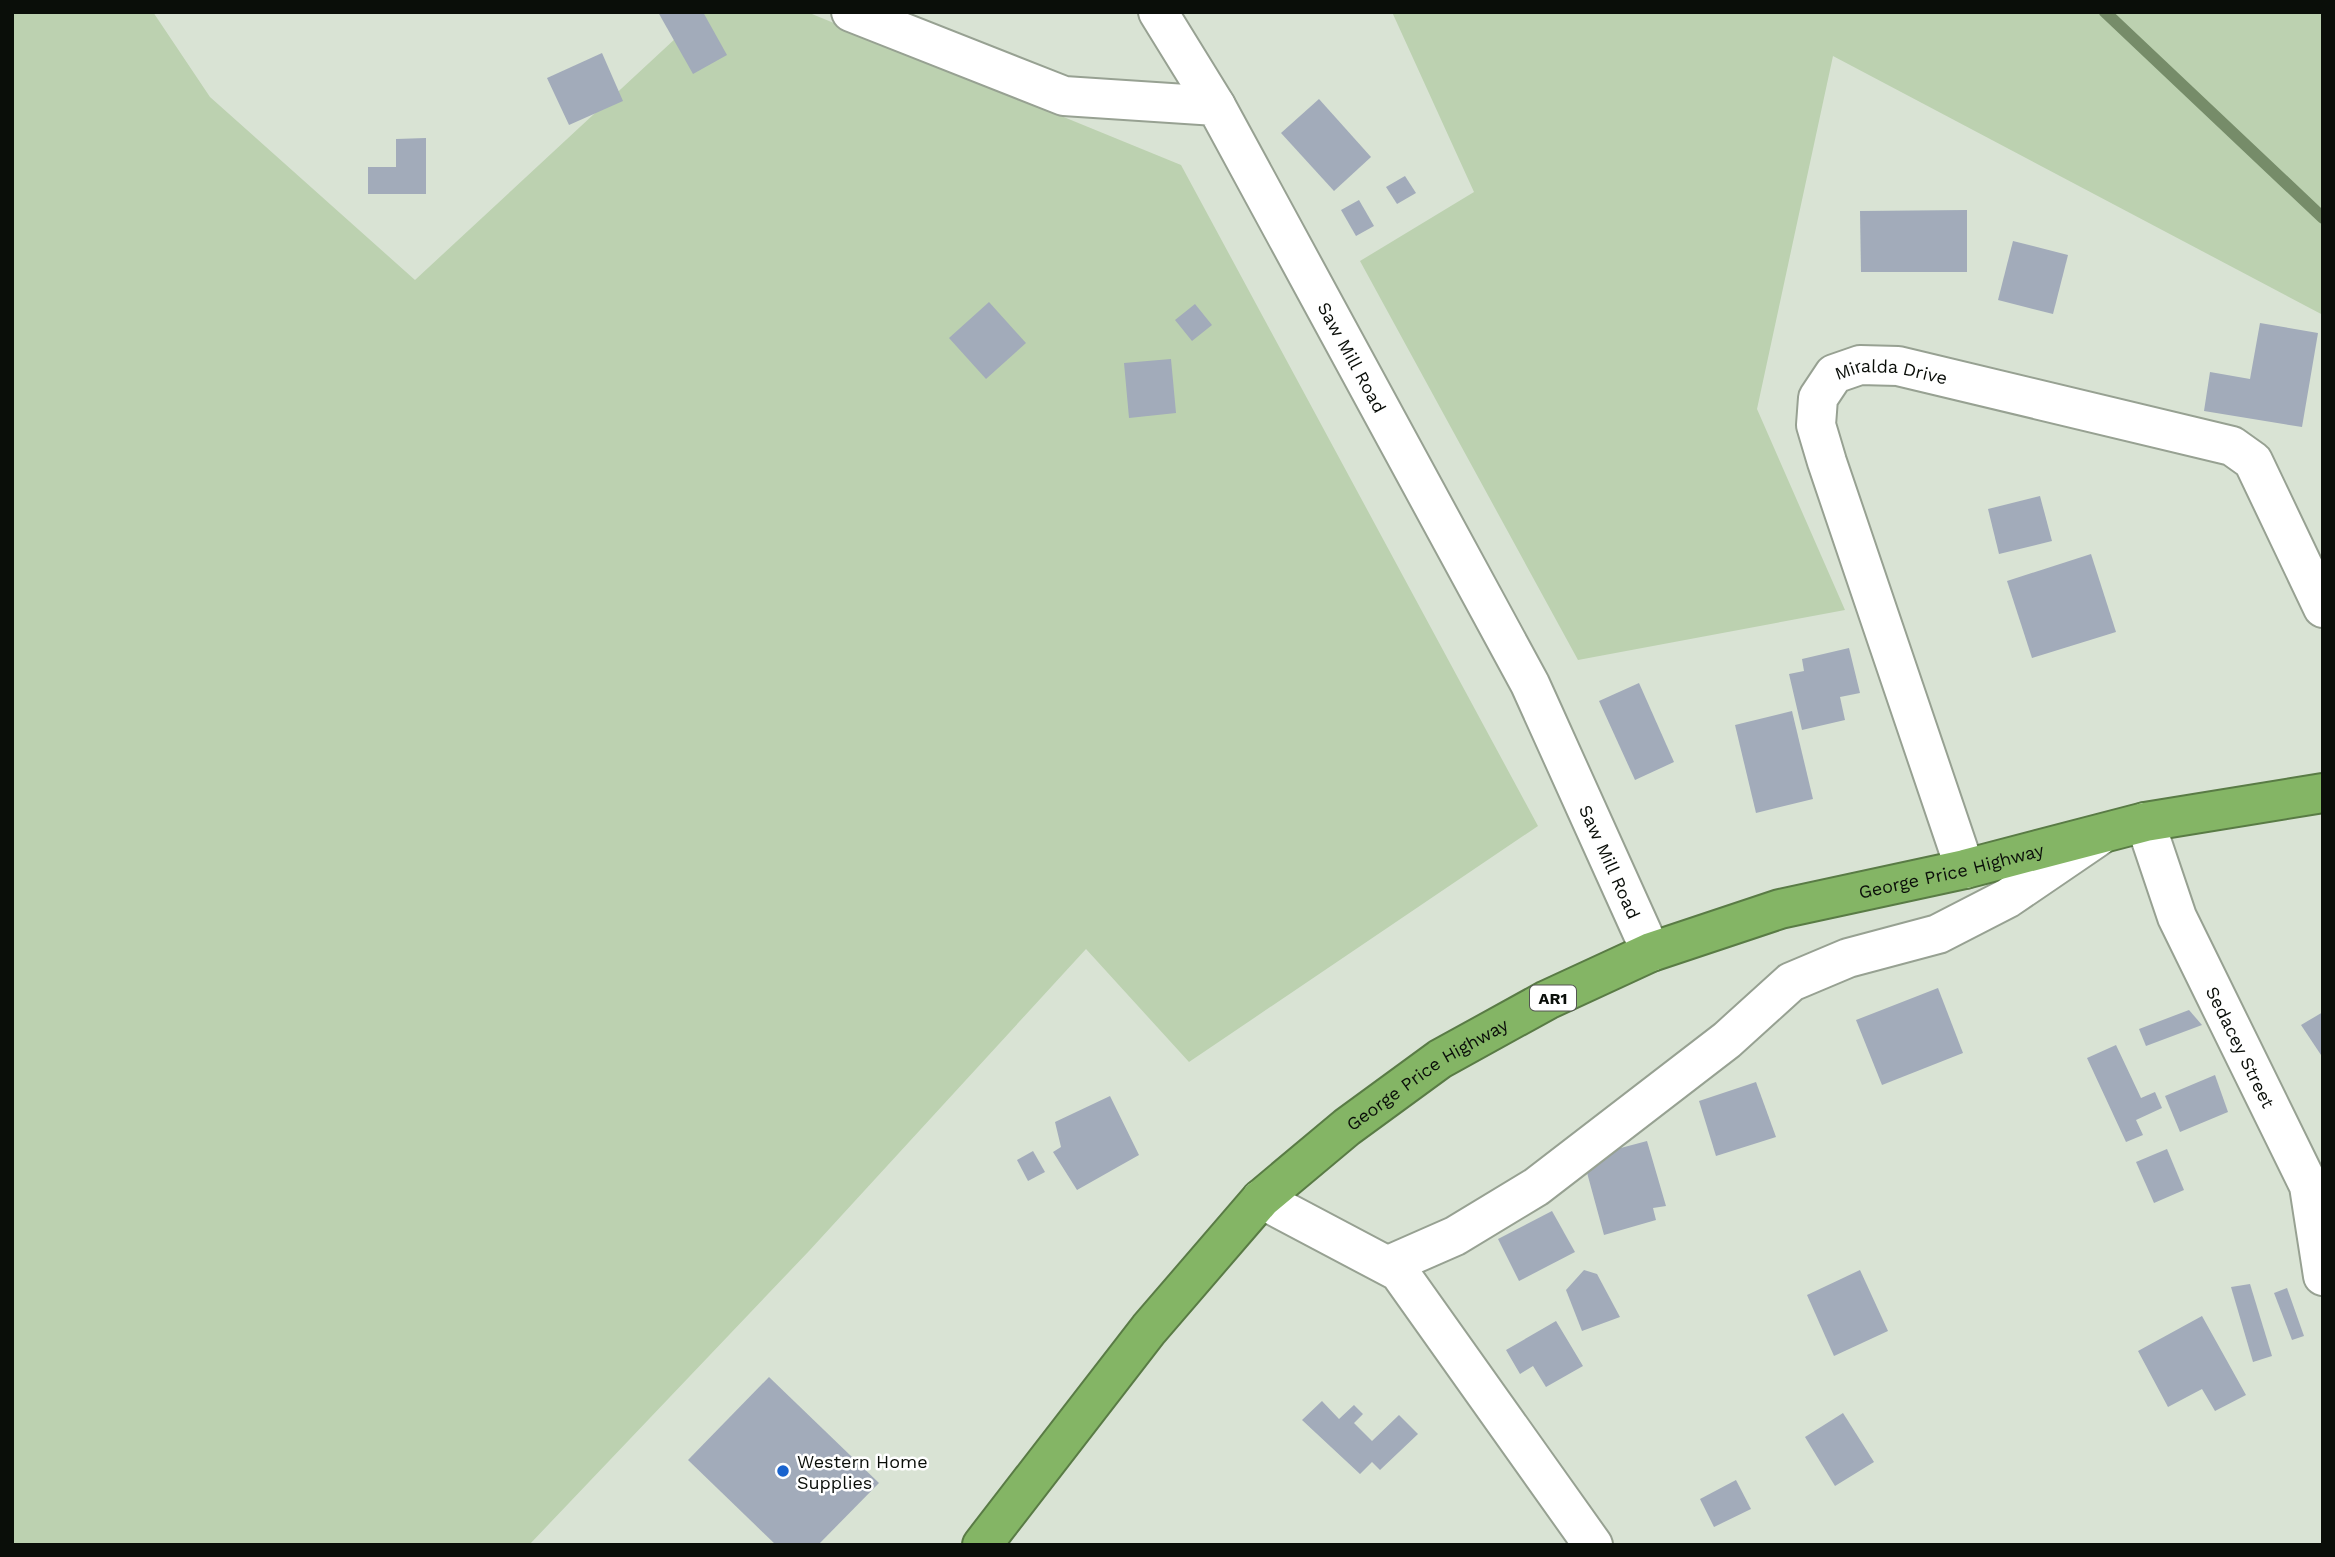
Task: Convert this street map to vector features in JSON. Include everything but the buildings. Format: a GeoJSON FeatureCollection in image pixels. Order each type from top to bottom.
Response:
{"type":"FeatureCollection","features":[{"type":"Feature","properties":{"kind":"highway","name":"George Price Highway"},"geometry":{"type":"LineString","coordinates":[[982,1545],[1149,1329],[1261,1199],[1347,1127],[1440,1059],[1547,1000],[1651,952],[1780,909],[1965,869],[2145,822],[2323,793]]}},
{"type":"Feature","properties":{"kind":"street"},"geometry":{"type":"LineString","coordinates":[[851,12],[1064,96],[1216,107]]}},
{"type":"Feature","properties":{"kind":"street","name":"Saw Mill Road"},"geometry":{"type":"LineString","coordinates":[[1158,12],[1216,107],[1530,684],[1651,952]]}},
{"type":"Feature","properties":{"kind":"street","name":"Miralda Drive"},"geometry":{"type":"LineString","coordinates":[[1965,869],[1816,425],[1818,398],[1834,374],[1860,365],[1898,366],[2232,446],[2253,461],[2323,608]]}},
{"type":"Feature","properties":{"kind":"street","name":"Sedacey Street"},"geometry":{"type":"LineString","coordinates":[[2145,822],[2177,917],[2309,1186],[2323,1276]]}},
{"type":"Feature","properties":{"kind":"street"},"geometry":{"type":"LineString","coordinates":[[1389,1265],[1455,1237],[1536,1186],[1727,1040],[1791,982],[1848,958],[1938,934],[2008,898],[2104,832]]}},
{"type":"Feature","properties":{"kind":"street"},"geometry":{"type":"LineString","coordinates":[[1261,1199],[1399,1272],[1593,1545]]}},
{"type":"Feature","properties":{"kind":"green space"},"geometry":{"type":"Polygon","coordinates":[[[12,12],[153,12],[210,97],[415,280],[704,12],[807,12],[1181,165],[1538,826],[1189,1062],[1086,949],[809,1251],[529,1545],[12,1545],[12,12]]]}},
{"type":"Feature","properties":{"kind":"green space"},"geometry":{"type":"Polygon","coordinates":[[[1392,12],[2323,12],[2323,315],[1833,56],[1757,409],[1845,610],[1578,660],[1360,261],[1474,192],[1392,12]]]}},
{"type":"Feature","properties":{"kind":"waterway"},"geometry":{"type":"LineString","coordinates":[[2105,12],[2323,218]]}},
{"type":"Feature","properties":{"kind":"place","name":"Western Home Supplies"},"geometry":{"type":"Point","coordinates":[783,1471]}}]}
